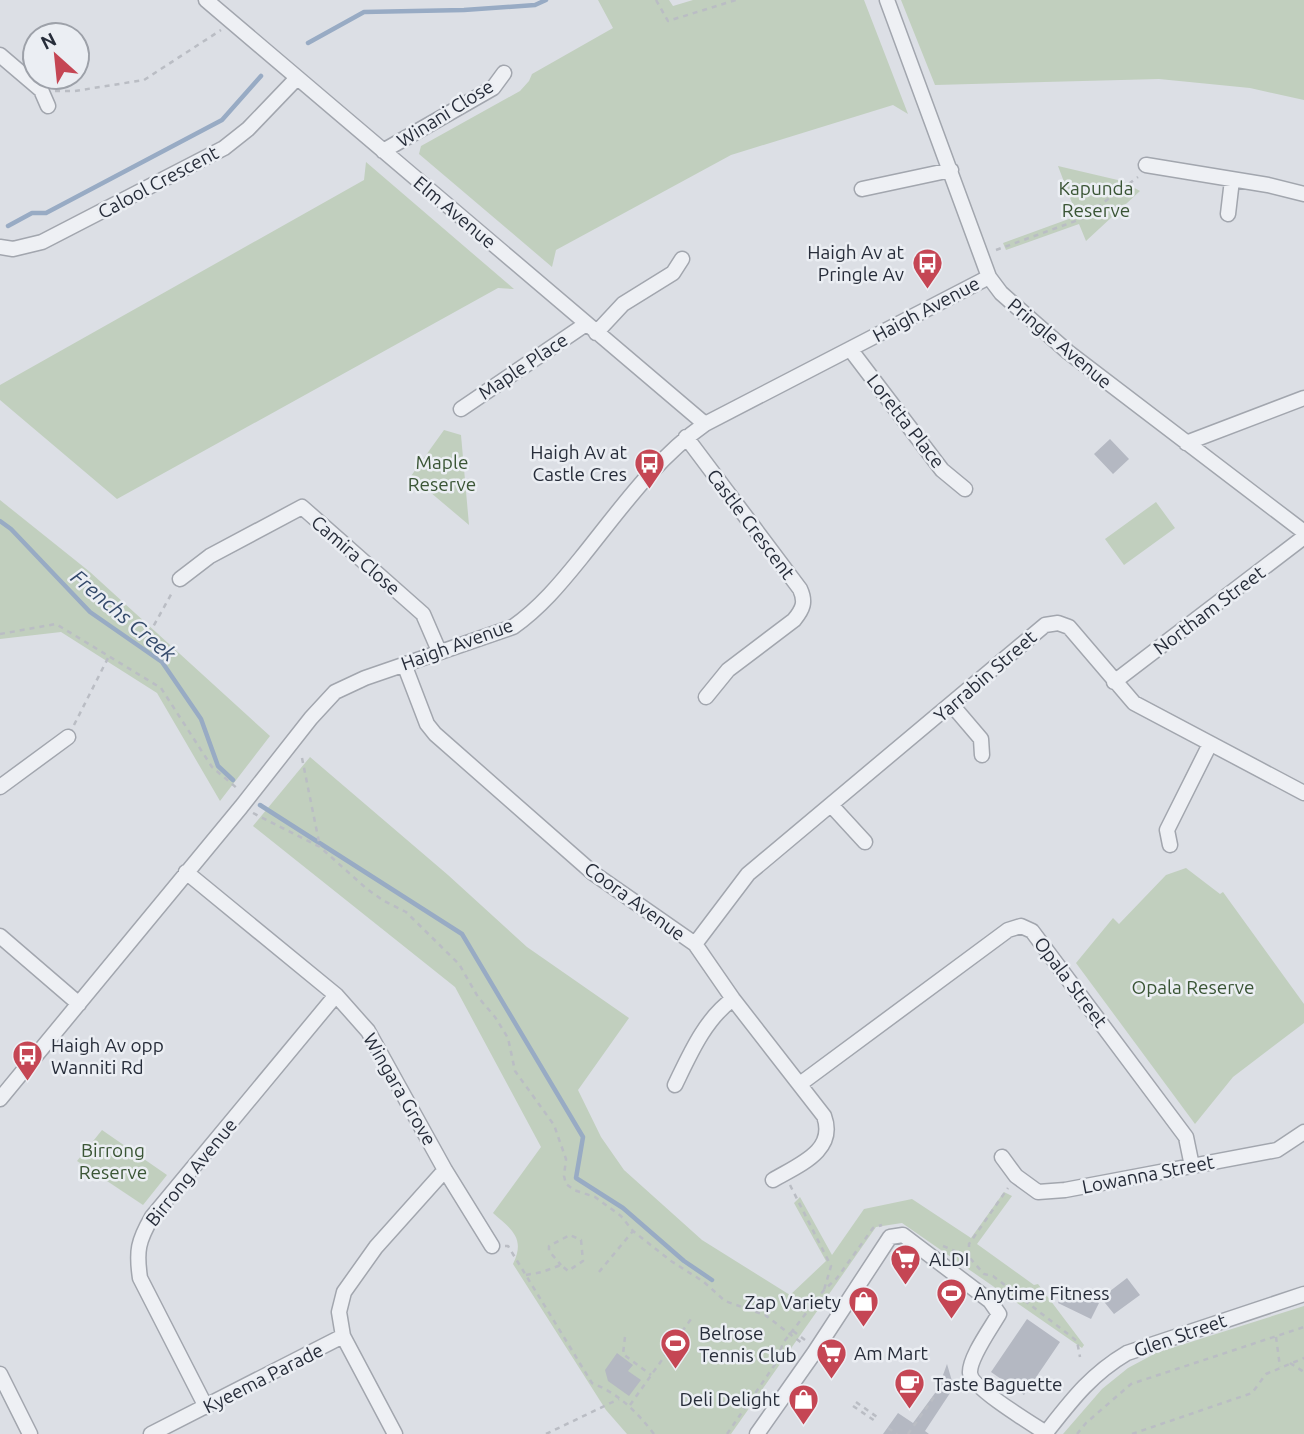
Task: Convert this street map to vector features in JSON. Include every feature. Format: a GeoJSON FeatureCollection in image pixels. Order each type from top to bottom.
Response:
{"type":"FeatureCollection","features":[{"type":"Feature","properties":{"kind":"street","name":"Elm Avenue"},"geometry":{"type":"LineString","coordinates":[[206,0],[705,424]]}},
{"type":"Feature","properties":{"kind":"street","name":"Pringle Avenue"},"geometry":{"type":"LineString","coordinates":[[887,0],[989,277],[1000,293],[1068,352],[1304,534]]}},
{"type":"Feature","properties":{"kind":"street"},"geometry":{"type":"LineString","coordinates":[[0,55],[21,73]]}},
{"type":"Feature","properties":{"kind":"street","name":"Winani Close"},"geometry":{"type":"LineString","coordinates":[[383,151],[492,88],[504,73]]}},
{"type":"Feature","properties":{"kind":"street","name":"Calool Crescent"},"geometry":{"type":"LineString","coordinates":[[0,247],[13,248],[43,242],[224,148],[248,129],[296,79]]}},
{"type":"Feature","properties":{"kind":"street"},"geometry":{"type":"LineString","coordinates":[[41,91],[48,106]]}},
{"type":"Feature","properties":{"kind":"street"},"geometry":{"type":"LineString","coordinates":[[1146,165],[1304,194]]}},
{"type":"Feature","properties":{"kind":"street"},"geometry":{"type":"LineString","coordinates":[[862,188],[951,170]]}},
{"type":"Feature","properties":{"kind":"street"},"geometry":{"type":"LineString","coordinates":[[1228,214],[1232,180]]}},
{"type":"Feature","properties":{"kind":"street","name":"Maple Place"},"geometry":{"type":"LineString","coordinates":[[461,409],[591,329],[623,304],[673,273],[682,259]]}},
{"type":"Feature","properties":{"kind":"street","name":"Haigh Avenue"},"geometry":{"type":"LineString","coordinates":[[0,1098],[335,692],[344,686],[513,626],[532,614],[554,591],[653,468],[686,437],[705,424],[989,277]]}},
{"type":"Feature","properties":{"kind":"street","name":"Loretta Place"},"geometry":{"type":"LineString","coordinates":[[850,349],[942,470],[965,489]]}},
{"type":"Feature","properties":{"kind":"street"},"geometry":{"type":"LineString","coordinates":[[1186,443],[1304,398]]}},
{"type":"Feature","properties":{"kind":"street","name":"Castle Crescent"},"geometry":{"type":"LineString","coordinates":[[686,437],[804,598],[802,610],[794,620],[728,670],[706,696]]}},
{"type":"Feature","properties":{"kind":"street","name":"Camira Close"},"geometry":{"type":"LineString","coordinates":[[180,579],[210,556],[302,507],[424,614],[439,651]]}},
{"type":"Feature","properties":{"kind":"street","name":"Northam Street"},"geometry":{"type":"LineString","coordinates":[[1114,682],[1304,534]]}},
{"type":"Feature","properties":{"kind":"street","name":"Yarrabin Street"},"geometry":{"type":"LineString","coordinates":[[695,944],[748,874],[1045,625],[1058,623],[1069,627],[1134,703],[1304,793]]}},
{"type":"Feature","properties":{"kind":"street","name":"Coora Avenue"},"geometry":{"type":"LineString","coordinates":[[404,664],[427,724],[435,734],[593,873],[695,944],[733,999],[824,1116],[828,1127],[827,1137],[811,1156],[779,1176]]}},
{"type":"Feature","properties":{"kind":"street"},"geometry":{"type":"LineString","coordinates":[[952,705],[981,740],[982,755]]}},
{"type":"Feature","properties":{"kind":"street"},"geometry":{"type":"LineString","coordinates":[[0,787],[68,737]]}},
{"type":"Feature","properties":{"kind":"street"},"geometry":{"type":"LineString","coordinates":[[1170,845],[1167,830],[1210,744]]}},
{"type":"Feature","properties":{"kind":"street"},"geometry":{"type":"LineString","coordinates":[[831,805],[864,842]]}},
{"type":"Feature","properties":{"kind":"street","name":"Wingara Grove"},"geometry":{"type":"LineString","coordinates":[[186,872],[336,995],[368,1031],[445,1170],[492,1246]]}},
{"type":"Feature","properties":{"kind":"street","name":"Opala Street"},"geometry":{"type":"LineString","coordinates":[[800,1084],[1008,930],[1021,926],[1032,930],[1186,1137],[1192,1166]]}},
{"type":"Feature","properties":{"kind":"street"},"geometry":{"type":"LineString","coordinates":[[0,936],[79,1004]]}},
{"type":"Feature","properties":{"kind":"street","name":"Birrong Avenue"},"geometry":{"type":"LineString","coordinates":[[206,1407],[140,1278],[136,1255],[141,1236],[152,1217],[336,995]]}},
{"type":"Feature","properties":{"kind":"street"},"geometry":{"type":"LineString","coordinates":[[675,1085],[696,1042],[723,1007],[733,999]]}},
{"type":"Feature","properties":{"kind":"street","name":"Lowanna Street"},"geometry":{"type":"LineString","coordinates":[[1002,1157],[1016,1177],[1038,1192],[1065,1190],[1277,1150],[1304,1132]]}},
{"type":"Feature","properties":{"kind":"street","name":"Kyeema Parade"},"geometry":{"type":"LineString","coordinates":[[150,1434],[343,1336],[339,1312],[344,1292],[376,1247],[445,1170]]}},
{"type":"Feature","properties":{"kind":"street"},"geometry":{"type":"LineString","coordinates":[[757,1434],[890,1237],[903,1235],[958,1282],[990,1301],[999,1314],[973,1361],[970,1372],[972,1379],[1046,1434]]}},
{"type":"Feature","properties":{"kind":"street","name":"Glen Street"},"geometry":{"type":"LineString","coordinates":[[1046,1434],[1088,1381],[1127,1353],[1304,1294]]}},
{"type":"Feature","properties":{"kind":"street"},"geometry":{"type":"LineString","coordinates":[[343,1336],[396,1434]]}},
{"type":"Feature","properties":{"kind":"street"},"geometry":{"type":"LineString","coordinates":[[0,1374],[30,1434]]}},
{"type":"Feature","properties":{"kind":"path"},"geometry":{"type":"LineString","coordinates":[[656,0],[668,21],[736,0]]}},
{"type":"Feature","properties":{"kind":"path"},"geometry":{"type":"LineString","coordinates":[[91,88],[144,80],[232,22]]}},
{"type":"Feature","properties":{"kind":"path"},"geometry":{"type":"LineString","coordinates":[[996,250],[1081,219],[1136,180],[1146,165]]}},
{"type":"Feature","properties":{"kind":"path"},"geometry":{"type":"LineString","coordinates":[[149,634],[180,579]]}},
{"type":"Feature","properties":{"kind":"path"},"geometry":{"type":"LineString","coordinates":[[0,634],[56,624],[161,688],[212,767],[244,802],[320,847],[367,889],[406,912],[459,964],[478,997],[508,1038],[515,1071],[554,1125],[566,1158],[566,1184],[574,1190],[595,1197],[621,1216],[634,1231],[671,1261],[704,1282],[725,1301],[765,1315],[805,1340]]}},
{"type":"Feature","properties":{"kind":"path"},"geometry":{"type":"LineString","coordinates":[[68,737],[108,656]]}},
{"type":"Feature","properties":{"kind":"path"},"geometry":{"type":"LineString","coordinates":[[302,758],[320,847]]}},
{"type":"Feature","properties":{"kind":"path"},"geometry":{"type":"LineString","coordinates":[[727,1434],[776,1363],[783,1343],[824,1290],[831,1266],[779,1176]]}},
{"type":"Feature","properties":{"kind":"path"},"geometry":{"type":"LineString","coordinates":[[969,1257],[969,1244],[1016,1177]]}},
{"type":"Feature","properties":{"kind":"path"},"geometry":{"type":"LineString","coordinates":[[599,1272],[634,1231]]}},
{"type":"Feature","properties":{"kind":"path"},"geometry":{"type":"LineString","coordinates":[[570,1234],[581,1240],[583,1261],[568,1271],[561,1265],[549,1251],[549,1245],[570,1234]]}},
{"type":"Feature","properties":{"kind":"path"},"geometry":{"type":"LineString","coordinates":[[492,1246],[508,1247],[592,1383],[630,1405],[654,1434]]}},
{"type":"Feature","properties":{"kind":"path"},"geometry":{"type":"LineString","coordinates":[[526,1275],[561,1265]]}},
{"type":"Feature","properties":{"kind":"path"},"geometry":{"type":"LineString","coordinates":[[630,1405],[691,1319]]}},
{"type":"Feature","properties":{"kind":"path"},"geometry":{"type":"LineString","coordinates":[[1077,1434],[1131,1384],[1304,1327]]}},
{"type":"Feature","properties":{"kind":"path"},"geometry":{"type":"LineString","coordinates":[[792,1333],[814,1353]]}},
{"type":"Feature","properties":{"kind":"path"},"geometry":{"type":"LineString","coordinates":[[625,1336],[623,1354],[651,1375]]}},
{"type":"Feature","properties":{"kind":"path"},"geometry":{"type":"LineString","coordinates":[[1276,1337],[1280,1367]]}},
{"type":"Feature","properties":{"kind":"path"},"geometry":{"type":"LineString","coordinates":[[1132,1434],[1252,1392],[1266,1374],[1304,1358]]}},
{"type":"Feature","properties":{"kind":"path"},"geometry":{"type":"LineString","coordinates":[[1290,1363],[1304,1373]]}},
{"type":"Feature","properties":{"kind":"path"},"geometry":{"type":"LineString","coordinates":[[908,1434],[938,1389]]}},
{"type":"Feature","properties":{"kind":"path"},"geometry":{"type":"LineString","coordinates":[[546,1434],[620,1398]]}},
{"type":"Feature","properties":{"kind":"path"},"geometry":{"type":"LineString","coordinates":[[854,1404],[876,1419]]}},
{"type":"Feature","properties":{"kind":"path"},"geometry":{"type":"LineString","coordinates":[[888,1428],[897,1434]]}},
{"type":"Feature","properties":{"kind":"green space"},"geometry":{"type":"Polygon","coordinates":[[[598,0],[669,0],[673,6],[693,0],[864,0],[908,114],[893,105],[731,155],[556,250],[552,267],[419,154],[421,146],[520,91],[532,74],[613,28],[598,0]]]}},
{"type":"Feature","properties":{"kind":"green space"},"geometry":{"type":"Polygon","coordinates":[[[901,0],[1304,0],[1304,100],[1250,88],[1159,79],[935,85],[901,0]]]}},
{"type":"Feature","properties":{"kind":"green space"},"geometry":{"type":"Polygon","coordinates":[[[366,162],[514,289],[498,288],[117,499],[0,400],[0,385],[364,180],[366,162]]]}},
{"type":"Feature","properties":{"kind":"green space","name":"Kapunda Reserve"},"geometry":{"type":"Polygon","coordinates":[[[1058,166],[1122,181],[1140,191],[1086,241],[1079,224],[1006,250],[1003,243],[1077,216],[1058,166]]]}},
{"type":"Feature","properties":{"kind":"green space","name":"Maple Reserve"},"geometry":{"type":"Polygon","coordinates":[[[444,430],[461,435],[469,525],[411,476],[444,430]]]}},
{"type":"Feature","properties":{"kind":"green space"},"geometry":{"type":"Polygon","coordinates":[[[0,500],[90,572],[270,736],[220,801],[157,693],[61,632],[0,639],[0,500]]]}},
{"type":"Feature","properties":{"kind":"green space"},"geometry":{"type":"Polygon","coordinates":[[[1156,502],[1175,528],[1124,565],[1105,539],[1156,502]]]}},
{"type":"Feature","properties":{"kind":"green space"},"geometry":{"type":"Polygon","coordinates":[[[310,757],[448,875],[527,947],[629,1018],[578,1090],[601,1137],[624,1170],[702,1240],[790,1295],[826,1261],[794,1203],[800,1197],[832,1255],[864,1209],[912,1199],[971,1238],[1004,1192],[1012,1196],[977,1244],[1034,1285],[1038,1284],[1084,1345],[1082,1348],[902,1223],[876,1227],[731,1434],[627,1434],[606,1410],[513,1264],[518,1247],[515,1235],[493,1213],[541,1147],[455,987],[253,826],[310,757]]]}},
{"type":"Feature","properties":{"kind":"green space","name":"Opala Reserve"},"geometry":{"type":"Polygon","coordinates":[[[1186,868],[1220,894],[1223,892],[1304,1004],[1304,1023],[1233,1077],[1195,1124],[1076,963],[1113,918],[1119,924],[1166,875],[1186,868]]]}},
{"type":"Feature","properties":{"kind":"green space","name":"Birrong Reserve"},"geometry":{"type":"Polygon","coordinates":[[[102,1130],[167,1175],[143,1205],[77,1161],[102,1130]]]}},
{"type":"Feature","properties":{"kind":"green space"},"geometry":{"type":"Polygon","coordinates":[[[1304,1306],[1304,1434],[1063,1434],[1102,1389],[1128,1368],[1156,1353],[1304,1306]]]}},
{"type":"Feature","properties":{"kind":"building"},"geometry":{"type":"Polygon","coordinates":[[[1110,439],[1129,459],[1113,474],[1094,454],[1110,439]]]}},
{"type":"Feature","properties":{"kind":"building"},"geometry":{"type":"Polygon","coordinates":[[[1127,1278],[1140,1295],[1114,1314],[1101,1298],[1127,1278]]]}},
{"type":"Feature","properties":{"kind":"building"},"geometry":{"type":"Polygon","coordinates":[[[1066,1287],[1099,1303],[1091,1319],[1058,1303],[1066,1287]]]}},
{"type":"Feature","properties":{"kind":"building"},"geometry":{"type":"Polygon","coordinates":[[[1027,1319],[1060,1342],[1024,1395],[991,1372],[1027,1319]]]}},
{"type":"Feature","properties":{"kind":"building"},"geometry":{"type":"Polygon","coordinates":[[[617,1353],[633,1365],[628,1371],[641,1380],[629,1396],[608,1381],[605,1370],[617,1353]]]}},
{"type":"Feature","properties":{"kind":"building"},"geometry":{"type":"Polygon","coordinates":[[[947,1364],[952,1381],[956,1384],[925,1431],[929,1434],[883,1434],[898,1413],[913,1423],[938,1389],[947,1364]]]}},
{"type":"Feature","properties":{"kind":"waterway"},"geometry":{"type":"LineString","coordinates":[[308,43],[364,12],[464,10],[535,5],[546,0]]}},
{"type":"Feature","properties":{"kind":"waterway"},"geometry":{"type":"LineString","coordinates":[[8,226],[32,213],[46,213],[222,120],[261,76]]}},
{"type":"Feature","properties":{"kind":"waterway","name":"Frenchs Creek"},"geometry":{"type":"LineString","coordinates":[[0,521],[11,529],[90,612],[162,662],[201,719],[218,766],[233,780]]}},
{"type":"Feature","properties":{"kind":"waterway"},"geometry":{"type":"LineString","coordinates":[[260,805],[462,934],[583,1137],[576,1178],[623,1208],[684,1261],[712,1280]]}},
{"type":"Feature","properties":{"kind":"place","name":"Haigh Av at Pringle Av"},"geometry":{"type":"Point","coordinates":[927,290]}},
{"type":"Feature","properties":{"kind":"place","name":"Haigh Av at Castle Cres"},"geometry":{"type":"Point","coordinates":[650,490]}},
{"type":"Feature","properties":{"kind":"place","name":"Haigh Av opp Wanniti Rd"},"geometry":{"type":"Point","coordinates":[28,1083]}},
{"type":"Feature","properties":{"kind":"place","name":"ALDI"},"geometry":{"type":"Point","coordinates":[906,1286]}},
{"type":"Feature","properties":{"kind":"place","name":"Anytime Fitness"},"geometry":{"type":"Point","coordinates":[951,1320]}},
{"type":"Feature","properties":{"kind":"place","name":"Zap Variety"},"geometry":{"type":"Point","coordinates":[864,1329]}},
{"type":"Feature","properties":{"kind":"place","name":"Belrose Tennis Club"},"geometry":{"type":"Point","coordinates":[676,1371]}},
{"type":"Feature","properties":{"kind":"place","name":"Am Mart"},"geometry":{"type":"Point","coordinates":[831,1380]}},
{"type":"Feature","properties":{"kind":"place","name":"Taste Baguette"},"geometry":{"type":"Point","coordinates":[910,1411]}},
{"type":"Feature","properties":{"kind":"place","name":"Deli Delight"},"geometry":{"type":"Point","coordinates":[803,1426]}}]}
